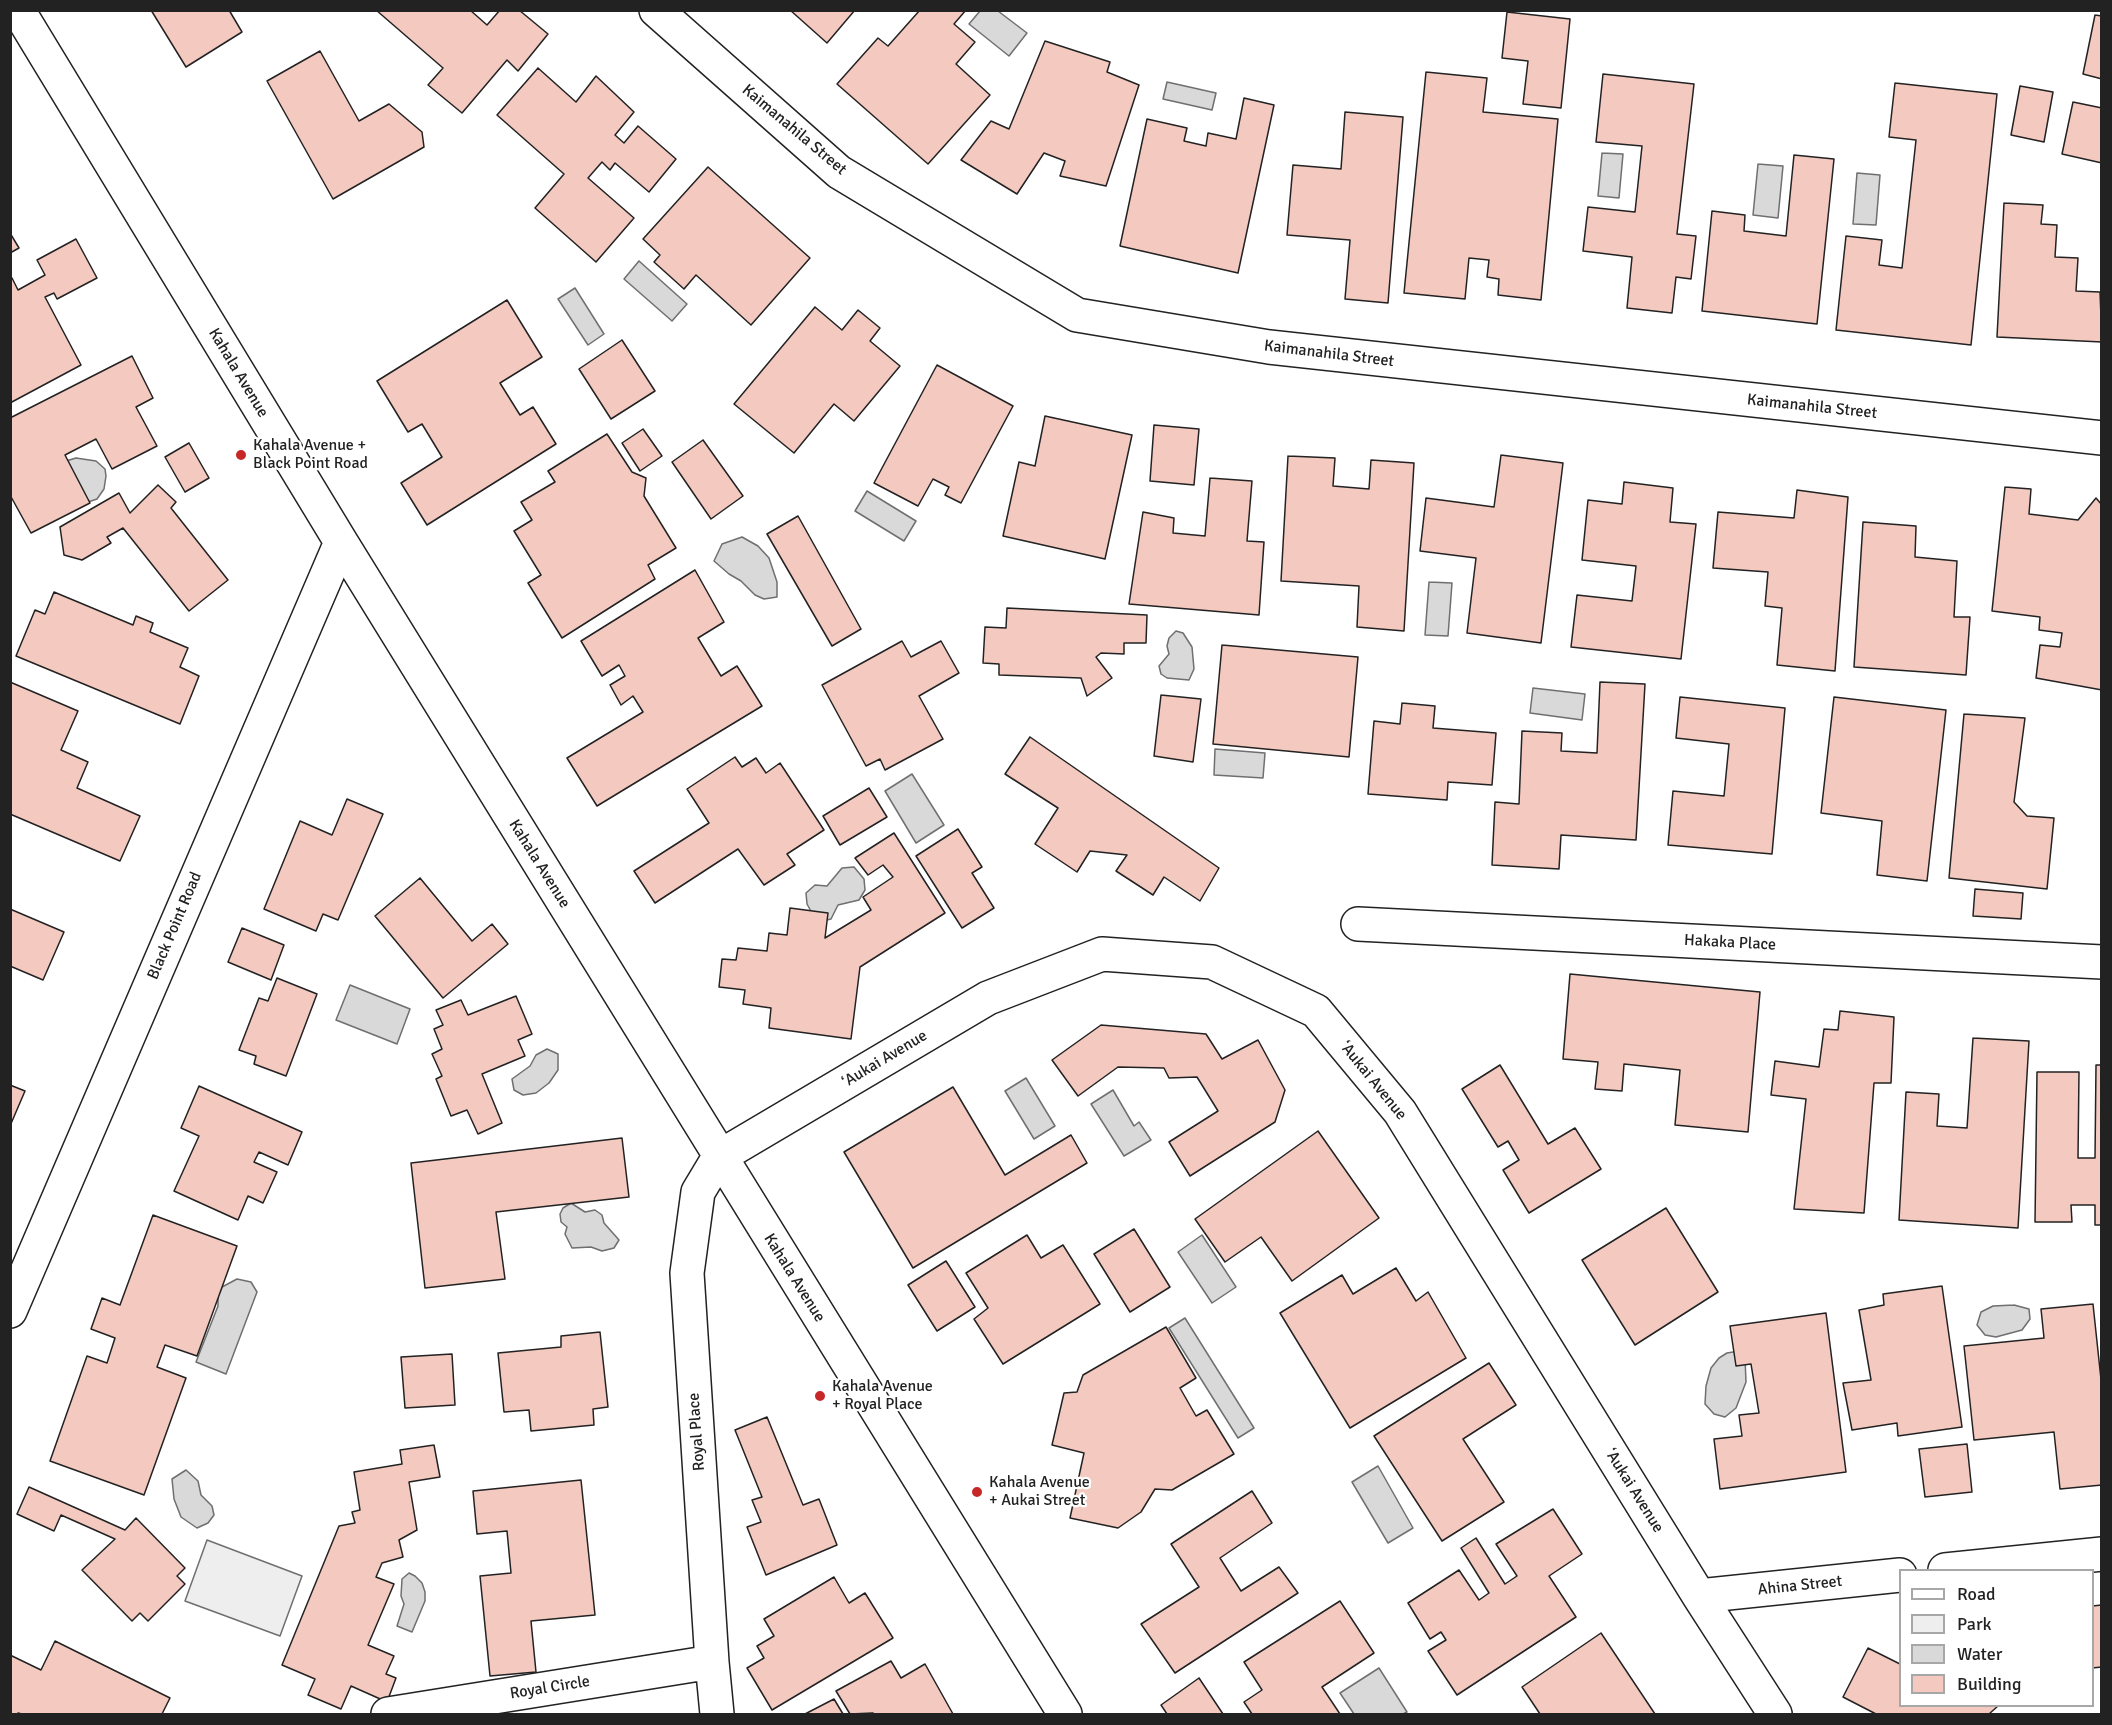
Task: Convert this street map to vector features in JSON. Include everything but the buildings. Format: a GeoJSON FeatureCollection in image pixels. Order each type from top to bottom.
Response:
{"type":"FeatureCollection","features":[{"type":"Feature","properties":{"kind":"street","name":"Kahala Avenue"},"geometry":{"type":"LineString","coordinates":[[18,10],[341,542],[1065,1714]]}},
{"type":"Feature","properties":{"kind":"street","name":"Kaimanahila Street"},"geometry":{"type":"LineString","coordinates":[[656,10],[839,172],[1077,315],[1269,347],[2102,438]]}},
{"type":"Feature","properties":{"kind":"street","name":"Black Point Road"},"geometry":{"type":"LineString","coordinates":[[10,1311],[341,542]]}},
{"type":"Feature","properties":{"kind":"street","name":"Hakaka Place"},"geometry":{"type":"LineString","coordinates":[[1358,924],[2102,962]]}},
{"type":"Feature","properties":{"kind":"street","name":"ʻAukai Avenue"},"geometry":{"type":"LineString","coordinates":[[720,1157],[988,998],[1102,954],[1212,962],[1316,1011],[1400,1112],[1699,1596],[1775,1714]]}},
{"type":"Feature","properties":{"kind":"street","name":"Royal Place"},"geometry":{"type":"LineString","coordinates":[[717,1714],[687,1273],[698,1192],[720,1157]]}},
{"type":"Feature","properties":{"kind":"street"},"geometry":{"type":"LineString","coordinates":[[1955,1569],[2102,1554]]}},
{"type":"Feature","properties":{"kind":"street","name":"Ahina Street"},"geometry":{"type":"LineString","coordinates":[[1699,1596],[1899,1575]]}},
{"type":"Feature","properties":{"kind":"street","name":"Royal Circle"},"geometry":{"type":"LineString","coordinates":[[388,1714],[712,1662]]}},
{"type":"Feature","properties":{"kind":"green space"},"geometry":{"type":"Polygon","coordinates":[[[207,1540],[302,1576],[280,1636],[185,1601],[207,1540]]]}},
{"type":"Feature","properties":{"kind":"water"},"geometry":{"type":"Polygon","coordinates":[[[980,11],[998,11],[1027,33],[1009,56],[969,24],[980,11]]]}},
{"type":"Feature","properties":{"kind":"water"},"geometry":{"type":"Polygon","coordinates":[[[1167,82],[1216,93],[1212,110],[1163,99],[1167,82]]]}},
{"type":"Feature","properties":{"kind":"water"},"geometry":{"type":"Polygon","coordinates":[[[1602,153],[1623,154],[1619,198],[1598,196],[1602,153]]]}},
{"type":"Feature","properties":{"kind":"water"},"geometry":{"type":"Polygon","coordinates":[[[1758,164],[1783,166],[1778,218],[1753,215],[1758,164]]]}},
{"type":"Feature","properties":{"kind":"water"},"geometry":{"type":"Polygon","coordinates":[[[1857,173],[1880,175],[1876,225],[1853,224],[1857,173]]]}},
{"type":"Feature","properties":{"kind":"water"},"geometry":{"type":"Polygon","coordinates":[[[639,261],[687,304],[672,321],[624,279],[639,261]]]}},
{"type":"Feature","properties":{"kind":"water"},"geometry":{"type":"Polygon","coordinates":[[[575,288],[604,334],[588,345],[558,299],[575,288]]]}},
{"type":"Feature","properties":{"kind":"water"},"geometry":{"type":"Polygon","coordinates":[[[76,458],[96,461],[105,469],[104,489],[97,499],[85,503],[66,461],[76,458]]]}},
{"type":"Feature","properties":{"kind":"water"},"geometry":{"type":"Polygon","coordinates":[[[867,491],[916,521],[904,541],[855,511],[867,491]]]}},
{"type":"Feature","properties":{"kind":"water"},"geometry":{"type":"Polygon","coordinates":[[[742,537],[758,546],[769,558],[777,582],[777,597],[764,599],[755,595],[741,581],[714,561],[722,544],[742,537]]]}},
{"type":"Feature","properties":{"kind":"water"},"geometry":{"type":"Polygon","coordinates":[[[1429,582],[1452,583],[1448,636],[1425,635],[1429,582]]]}},
{"type":"Feature","properties":{"kind":"water"},"geometry":{"type":"Polygon","coordinates":[[[1176,631],[1183,633],[1192,647],[1194,669],[1189,680],[1167,678],[1161,674],[1159,666],[1169,654],[1167,646],[1169,638],[1176,631]]]}},
{"type":"Feature","properties":{"kind":"water"},"geometry":{"type":"Polygon","coordinates":[[[1533,688],[1585,694],[1582,720],[1530,713],[1533,688]]]}},
{"type":"Feature","properties":{"kind":"water"},"geometry":{"type":"Polygon","coordinates":[[[1215,749],[1265,753],[1263,778],[1214,775],[1215,749]]]}},
{"type":"Feature","properties":{"kind":"water"},"geometry":{"type":"Polygon","coordinates":[[[912,774],[944,825],[916,843],[885,791],[912,774]]]}},
{"type":"Feature","properties":{"kind":"water"},"geometry":{"type":"Polygon","coordinates":[[[854,867],[864,879],[865,890],[859,900],[838,905],[831,919],[823,921],[813,915],[807,904],[806,893],[815,885],[827,886],[842,868],[854,867]]]}},
{"type":"Feature","properties":{"kind":"water"},"geometry":{"type":"Polygon","coordinates":[[[350,985],[410,1009],[397,1044],[336,1020],[350,985]]]}},
{"type":"Feature","properties":{"kind":"water"},"geometry":{"type":"Polygon","coordinates":[[[547,1049],[558,1054],[558,1070],[549,1083],[536,1093],[523,1095],[514,1090],[512,1079],[530,1066],[536,1055],[547,1049]]]}},
{"type":"Feature","properties":{"kind":"water"},"geometry":{"type":"Polygon","coordinates":[[[1026,1078],[1055,1126],[1034,1139],[1005,1091],[1026,1078]]]}},
{"type":"Feature","properties":{"kind":"water"},"geometry":{"type":"Polygon","coordinates":[[[1113,1090],[1134,1126],[1139,1122],[1151,1140],[1124,1156],[1091,1104],[1113,1090]]]}},
{"type":"Feature","properties":{"kind":"water"},"geometry":{"type":"Polygon","coordinates":[[[571,1203],[585,1212],[595,1210],[602,1215],[604,1223],[619,1240],[614,1248],[602,1251],[591,1247],[572,1248],[565,1234],[567,1227],[561,1222],[560,1214],[563,1208],[571,1203]]]}},
{"type":"Feature","properties":{"kind":"water"},"geometry":{"type":"Polygon","coordinates":[[[1202,1235],[1236,1287],[1212,1303],[1178,1252],[1202,1235]]]}},
{"type":"Feature","properties":{"kind":"water"},"geometry":{"type":"Polygon","coordinates":[[[237,1279],[251,1282],[257,1292],[226,1374],[196,1362],[218,1306],[218,1296],[222,1287],[237,1279]]]}},
{"type":"Feature","properties":{"kind":"water"},"geometry":{"type":"Polygon","coordinates":[[[2014,1305],[2029,1309],[2030,1319],[2022,1330],[1996,1337],[1985,1335],[1977,1325],[1981,1312],[1993,1306],[2014,1305]]]}},
{"type":"Feature","properties":{"kind":"water"},"geometry":{"type":"Polygon","coordinates":[[[1185,1318],[1254,1428],[1238,1438],[1169,1328],[1185,1318]]]}},
{"type":"Feature","properties":{"kind":"water"},"geometry":{"type":"Polygon","coordinates":[[[1739,1351],[1745,1358],[1746,1382],[1736,1408],[1725,1417],[1714,1414],[1705,1404],[1706,1386],[1711,1368],[1719,1358],[1727,1353],[1739,1351]]]}},
{"type":"Feature","properties":{"kind":"water"},"geometry":{"type":"Polygon","coordinates":[[[1378,1466],[1413,1528],[1388,1543],[1352,1482],[1378,1466]]]}},
{"type":"Feature","properties":{"kind":"water"},"geometry":{"type":"Polygon","coordinates":[[[186,1470],[198,1481],[201,1495],[212,1506],[214,1515],[208,1523],[197,1528],[181,1517],[174,1499],[172,1479],[186,1470]]]}},
{"type":"Feature","properties":{"kind":"water"},"geometry":{"type":"Polygon","coordinates":[[[409,1573],[422,1583],[425,1592],[425,1601],[412,1632],[397,1626],[404,1604],[401,1596],[402,1579],[409,1573]]]}},
{"type":"Feature","properties":{"kind":"water"},"geometry":{"type":"Polygon","coordinates":[[[1379,1668],[1407,1712],[1403,1714],[1354,1714],[1340,1693],[1379,1668]]]}},
{"type":"Feature","properties":{"kind":"place","name":"Kahala Avenue + Black Point Road"},"geometry":{"type":"Point","coordinates":[241,455]}},
{"type":"Feature","properties":{"kind":"place","name":"Kahala Avenue + Royal Place"},"geometry":{"type":"Point","coordinates":[820,1396]}},
{"type":"Feature","properties":{"kind":"place","name":"Kahala Avenue + Aukai Street"},"geometry":{"type":"Point","coordinates":[977,1492]}}]}
